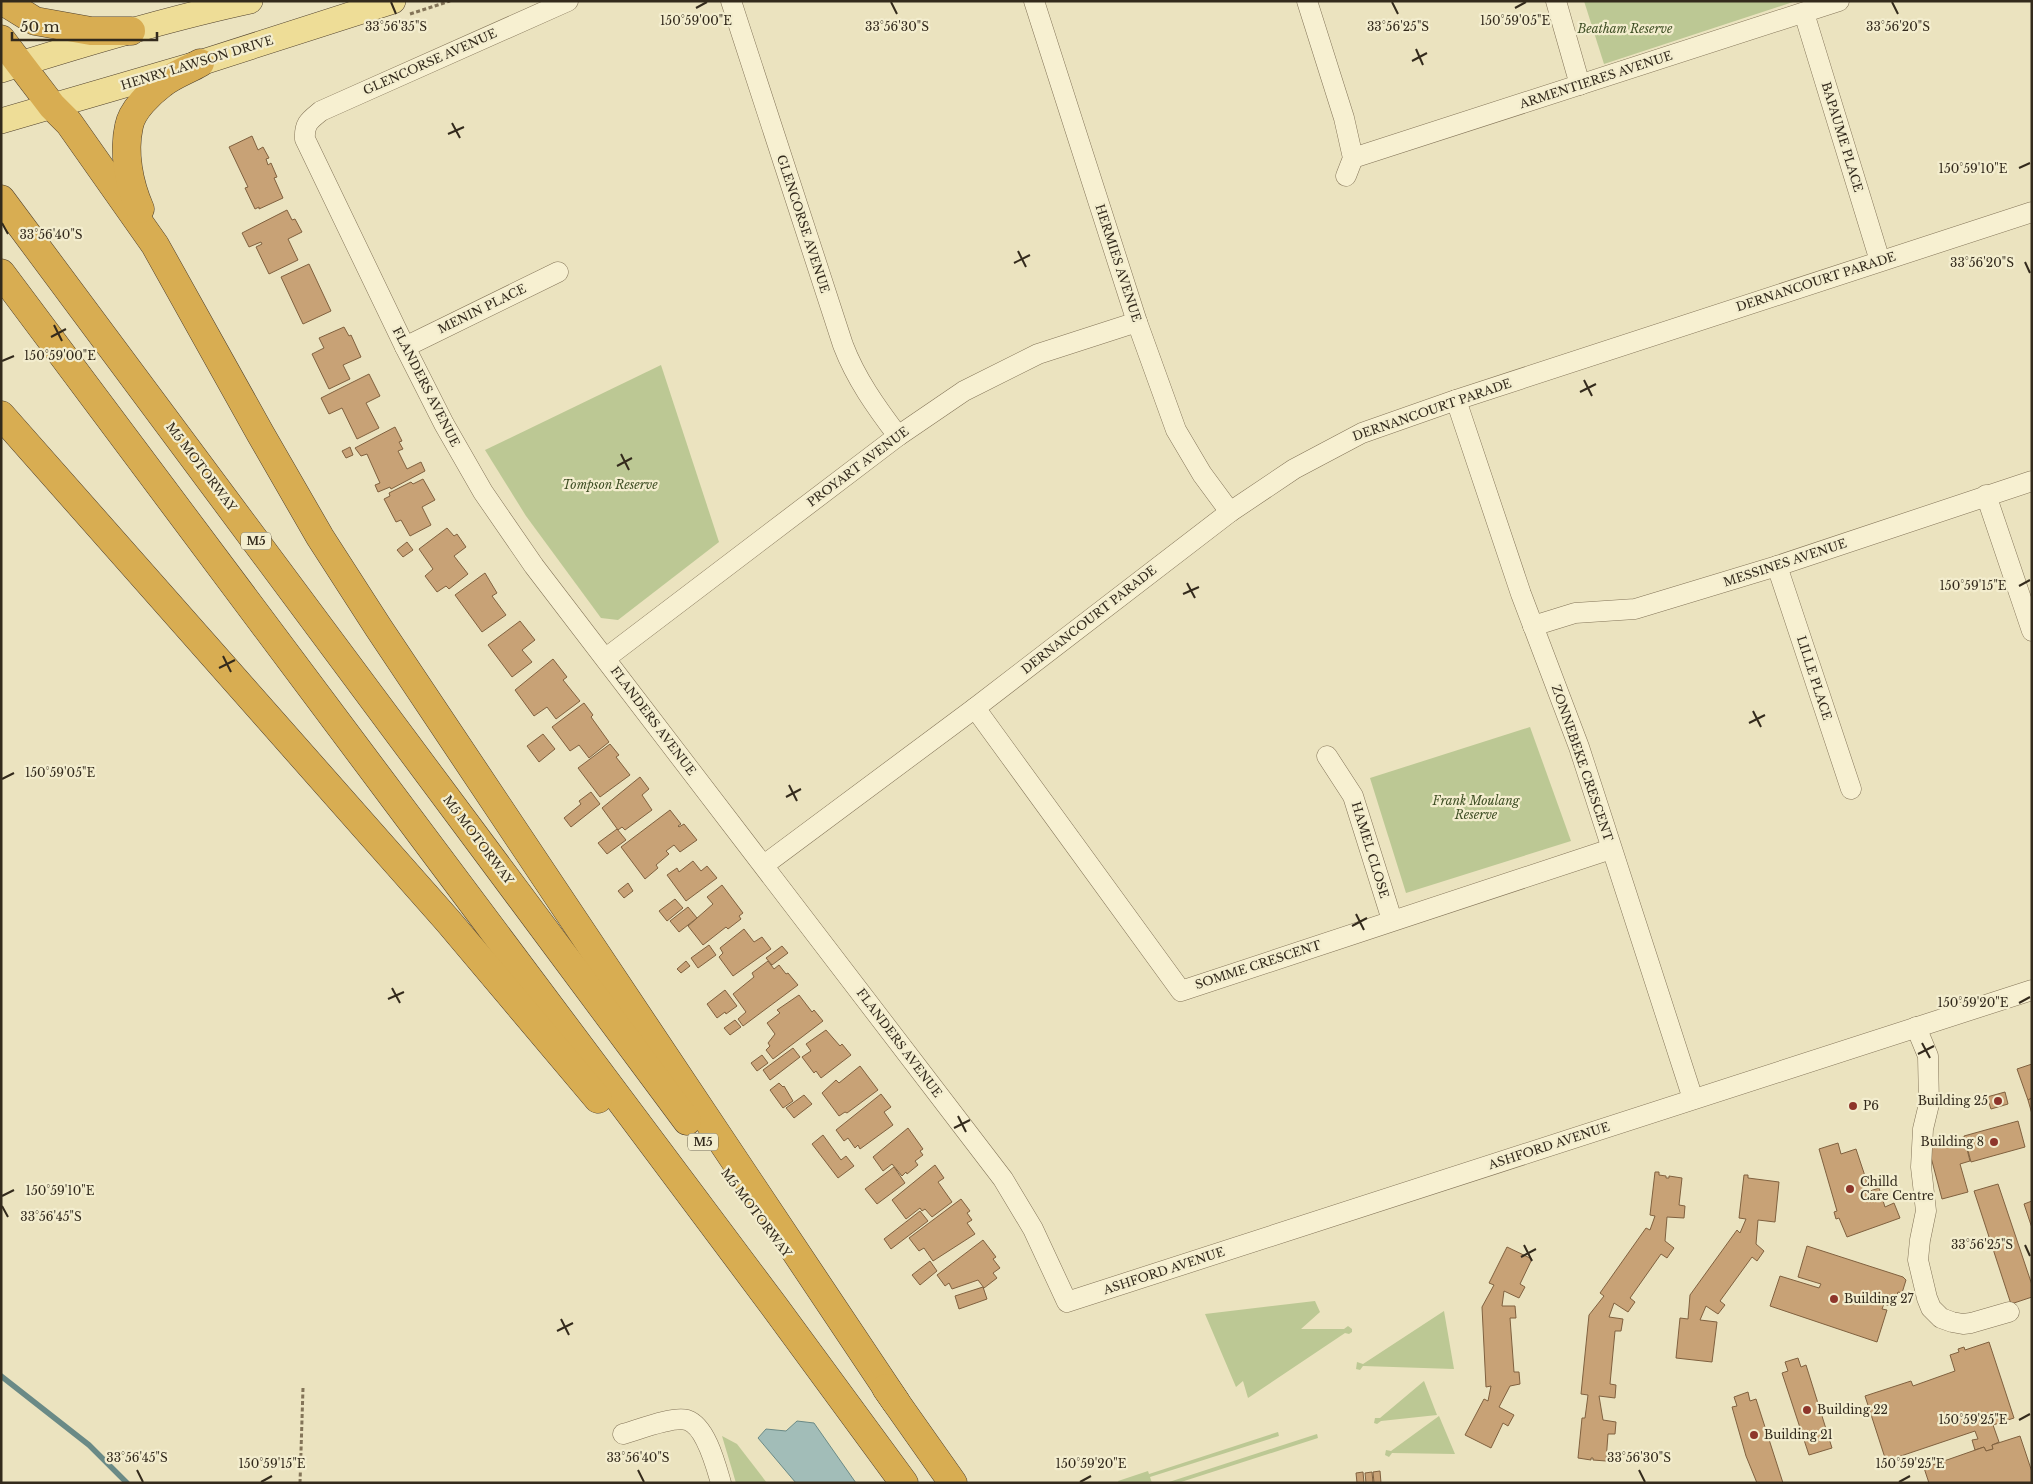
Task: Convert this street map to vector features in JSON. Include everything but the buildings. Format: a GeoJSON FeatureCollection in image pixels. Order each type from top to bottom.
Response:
{"type":"FeatureCollection","features":[{"type":"Feature","properties":{"kind":"highway"},"geometry":{"type":"LineString","coordinates":[[3,1],[35,21],[91,31],[131,31]]}},
{"type":"Feature","properties":{"kind":"highway"},"geometry":{"type":"LineString","coordinates":[[1,39],[11,67],[69,123],[155,245],[320,537],[378,627],[896,1402]]}},
{"type":"Feature","properties":{"kind":"highway"},"geometry":{"type":"LineString","coordinates":[[155,245],[135,198],[126,157],[129,124],[139,106],[163,83],[200,63]]}},
{"type":"Feature","properties":{"kind":"highway","name":"M5 MOTORWAY"},"geometry":{"type":"LineString","coordinates":[[1,199],[896,1402],[953,1483]]}},
{"type":"Feature","properties":{"kind":"highway"},"geometry":{"type":"LineString","coordinates":[[1,273],[774,1306],[904,1483]]}},
{"type":"Feature","properties":{"kind":"highway"},"geometry":{"type":"LineString","coordinates":[[1,415],[448,920],[774,1306]]}},
{"type":"Feature","properties":{"kind":"main road"},"geometry":{"type":"LineString","coordinates":[[11,67],[195,13],[250,1]]}},
{"type":"Feature","properties":{"kind":"main road","name":"HENRY LAWSON DRIVE"},"geometry":{"type":"LineString","coordinates":[[4,120],[200,63],[392,1]]}},
{"type":"Feature","properties":{"kind":"street","name":"GLENCORSE AVENUE"},"geometry":{"type":"LineString","coordinates":[[321,111],[568,1]]}},
{"type":"Feature","properties":{"kind":"street","name":"GLENCORSE AVENUE"},"geometry":{"type":"LineString","coordinates":[[732,1],[843,345],[853,369],[867,393],[898,436]]}},
{"type":"Feature","properties":{"kind":"street","name":"HERMIES AVENUE"},"geometry":{"type":"LineString","coordinates":[[1034,1],[1137,322],[1176,430],[1202,474],[1230,512]]}},
{"type":"Feature","properties":{"kind":"street","name":"ARMENTIERES AVENUE"},"geometry":{"type":"LineString","coordinates":[[1307,1],[1344,118],[1349,167],[1580,85],[1839,1]]}},
{"type":"Feature","properties":{"kind":"street"},"geometry":{"type":"LineString","coordinates":[[1556,1],[1580,85]]}},
{"type":"Feature","properties":{"kind":"street","name":"BAPAUME PLACE"},"geometry":{"type":"LineString","coordinates":[[1804,13],[1880,261]]}},
{"type":"Feature","properties":{"kind":"street","name":"FLANDERS AVENUE"},"geometry":{"type":"LineString","coordinates":[[321,111],[308,121],[305,129],[306,138],[405,347],[444,424],[483,492],[534,566],[1003,1179],[1033,1228],[1067,1302]]}},
{"type":"Feature","properties":{"kind":"street","name":"DERNANCOURT PARADE"},"geometry":{"type":"LineString","coordinates":[[764,865],[975,708],[1230,512],[1294,469],[1336,445],[1362,433],[1456,400],[2032,212]]}},
{"type":"Feature","properties":{"kind":"street","name":"MENIN PLACE"},"geometry":{"type":"LineString","coordinates":[[405,347],[558,272]]}},
{"type":"Feature","properties":{"kind":"street","name":"PROYART AVENUE"},"geometry":{"type":"LineString","coordinates":[[606,658],[898,436],[964,391],[1038,354],[1137,322]]}},
{"type":"Feature","properties":{"kind":"street","name":"ZONNEBEKE CRESCENT"},"geometry":{"type":"LineString","coordinates":[[1456,400],[1521,594],[1579,747],[1610,849],[1693,1099]]}},
{"type":"Feature","properties":{"kind":"street","name":"MESSINES AVENUE"},"geometry":{"type":"LineString","coordinates":[[1533,626],[1576,614],[1635,609],[1777,566],[2032,481]]}},
{"type":"Feature","properties":{"kind":"street"},"geometry":{"type":"LineString","coordinates":[[1986,495],[2032,631]]}},
{"type":"Feature","properties":{"kind":"street","name":"LILLE PLACE"},"geometry":{"type":"LineString","coordinates":[[1777,566],[1851,789]]}},
{"type":"Feature","properties":{"kind":"street","name":"SOMME CRESCENT"},"geometry":{"type":"LineString","coordinates":[[975,708],[1180,991],[1610,849]]}},
{"type":"Feature","properties":{"kind":"street","name":"HAMEL CLOSE"},"geometry":{"type":"LineString","coordinates":[[1327,756],[1353,796],[1392,920]]}},
{"type":"Feature","properties":{"kind":"street","name":"ASHFORD AVENUE"},"geometry":{"type":"LineString","coordinates":[[1067,1302],[2032,990]]}},
{"type":"Feature","properties":{"kind":"street"},"geometry":{"type":"LineString","coordinates":[[1916,1027],[1928,1056],[1929,1104],[1923,1129],[1921,1168],[1926,1211],[1918,1260],[1927,1298],[1931,1308],[1941,1318],[1963,1324],[2009,1312]]}},
{"type":"Feature","properties":{"kind":"street"},"geometry":{"type":"LineString","coordinates":[[623,1434],[674,1420],[687,1420],[697,1426],[706,1441],[721,1483]]}},
{"type":"Feature","properties":{"kind":"path"},"geometry":{"type":"LineString","coordinates":[[300,1483],[303,1388]]}},
{"type":"Feature","properties":{"kind":"green space","name":"Beatham Reserve"},"geometry":{"type":"Polygon","coordinates":[[[1584,1],[1796,1],[1604,64],[1584,1]]]}},
{"type":"Feature","properties":{"kind":"green space","name":"Tompson Reserve"},"geometry":{"type":"Polygon","coordinates":[[[661,365],[719,542],[618,620],[601,618],[526,516],[485,450],[661,365]]]}},
{"type":"Feature","properties":{"kind":"green space","name":"Frank Moulang Reserve"},"geometry":{"type":"Polygon","coordinates":[[[1530,727],[1571,841],[1406,893],[1370,778],[1530,727]]]}},
{"type":"Feature","properties":{"kind":"green space"},"geometry":{"type":"Polygon","coordinates":[[[1315,1301],[1320,1312],[1301,1329],[1344,1329],[1348,1326],[1352,1329],[1352,1332],[1349,1334],[1345,1333],[1248,1398],[1243,1381],[1236,1387],[1205,1314],[1315,1301]]]}},
{"type":"Feature","properties":{"kind":"green space"},"geometry":{"type":"Polygon","coordinates":[[[1444,1311],[1454,1369],[1363,1366],[1360,1370],[1356,1369],[1357,1362],[1363,1364],[1444,1311]]]}},
{"type":"Feature","properties":{"kind":"green space"},"geometry":{"type":"Polygon","coordinates":[[[1424,1381],[1437,1415],[1374,1423],[1375,1418],[1380,1418],[1424,1381]]]}},
{"type":"Feature","properties":{"kind":"green space"},"geometry":{"type":"Polygon","coordinates":[[[1439,1416],[1455,1454],[1392,1453],[1389,1457],[1385,1455],[1386,1450],[1391,1451],[1439,1416]]]}},
{"type":"Feature","properties":{"kind":"green space"},"geometry":{"type":"Polygon","coordinates":[[[1278,1432],[1279,1436],[1150,1477],[1152,1483],[1119,1483],[1118,1481],[1148,1471],[1149,1474],[1278,1432]]]}},
{"type":"Feature","properties":{"kind":"green space"},"geometry":{"type":"Polygon","coordinates":[[[1317,1434],[1318,1438],[1178,1483],[1166,1483],[1317,1434]]]}},
{"type":"Feature","properties":{"kind":"green space"},"geometry":{"type":"Polygon","coordinates":[[[722,1436],[737,1444],[767,1483],[736,1483],[722,1436]]]}},
{"type":"Feature","properties":{"kind":"water"},"geometry":{"type":"Polygon","coordinates":[[[797,1421],[814,1423],[856,1483],[796,1483],[758,1438],[766,1429],[786,1431],[797,1421]]]}},
{"type":"Feature","properties":{"kind":"waterway"},"geometry":{"type":"LineString","coordinates":[[1,1376],[89,1445],[127,1483]]}},
{"type":"Feature","properties":{"kind":"place","name":"Building 25"},"geometry":{"type":"Point","coordinates":[1998,1101]}},
{"type":"Feature","properties":{"kind":"place","name":"P6"},"geometry":{"type":"Point","coordinates":[1853,1106]}},
{"type":"Feature","properties":{"kind":"place","name":"Building 8"},"geometry":{"type":"Point","coordinates":[1994,1142]}},
{"type":"Feature","properties":{"kind":"place","name":"Chilld Care Centre"},"geometry":{"type":"Point","coordinates":[1850,1189]}},
{"type":"Feature","properties":{"kind":"place","name":"Building 27"},"geometry":{"type":"Point","coordinates":[1834,1299]}},
{"type":"Feature","properties":{"kind":"place","name":"Building 22"},"geometry":{"type":"Point","coordinates":[1807,1410]}},
{"type":"Feature","properties":{"kind":"place","name":"Building 21"},"geometry":{"type":"Point","coordinates":[1754,1435]}}]}
